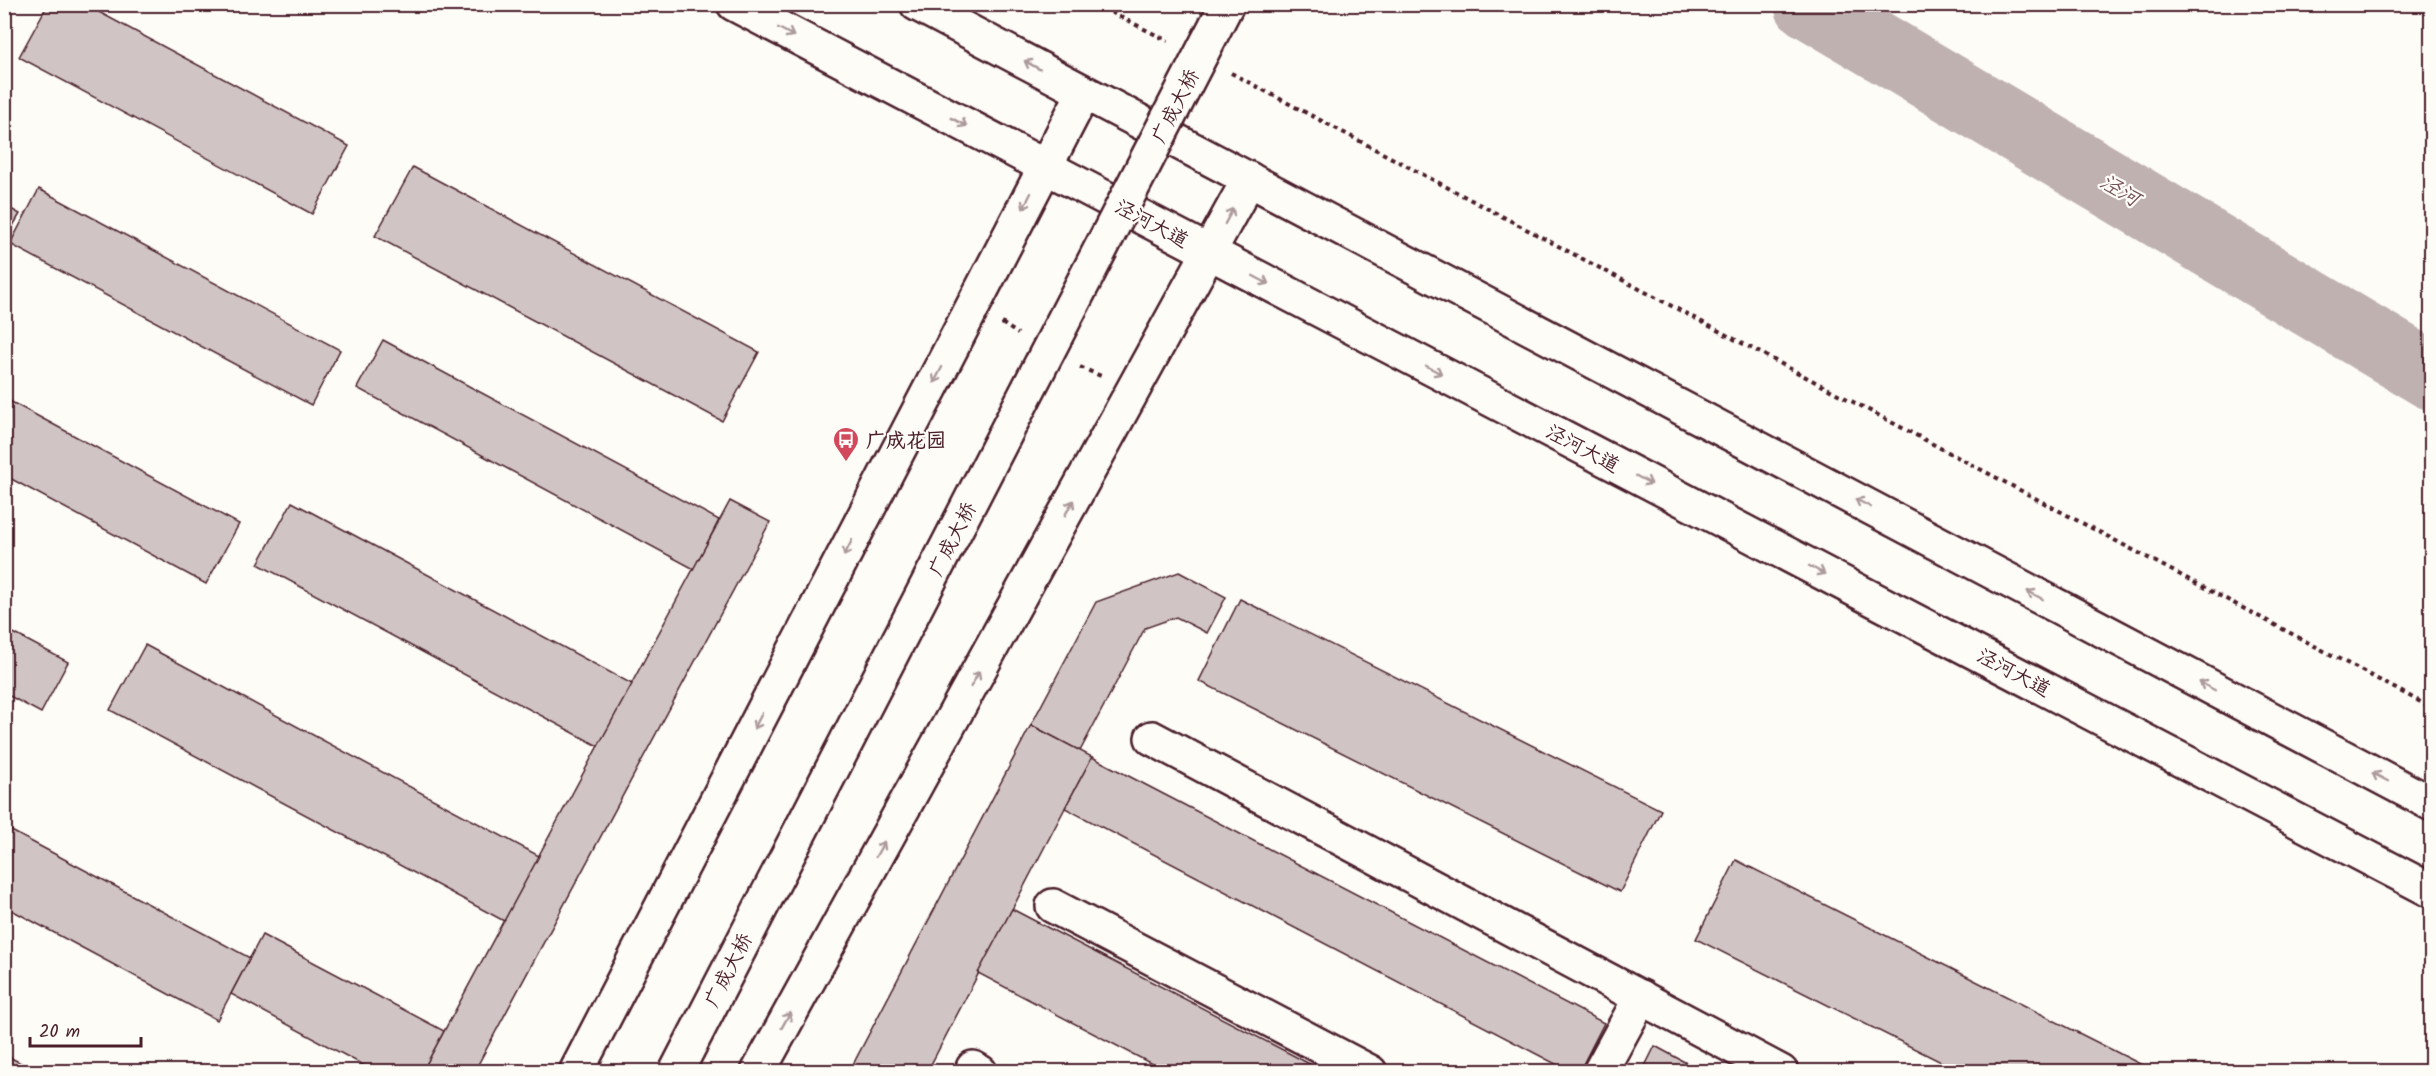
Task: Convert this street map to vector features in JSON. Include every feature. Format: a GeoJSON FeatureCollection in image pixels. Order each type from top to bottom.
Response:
{"type":"FeatureCollection","features":[{"type":"Feature","properties":{"kind":"main road","name":"泾河大道"},"geometry":{"type":"LineString","coordinates":[[734,4],[2432,891]]}},
{"type":"Feature","properties":{"kind":"main road"},"geometry":{"type":"LineString","coordinates":[[917,4],[2432,804]]}},
{"type":"Feature","properties":{"kind":"main road","name":"广成大桥"},"geometry":{"type":"LineString","coordinates":[[676,1071],[1227,4]]}},
{"type":"Feature","properties":{"kind":"main road"},"geometry":{"type":"LineString","coordinates":[[576,1071],[1083,93]]}},
{"type":"Feature","properties":{"kind":"main road"},"geometry":{"type":"LineString","coordinates":[[758,1071],[1249,179]]}},
{"type":"Feature","properties":{"kind":"main road"},"geometry":{"type":"LineString","coordinates":[[1152,738],[1781,1071]]}},
{"type":"Feature","properties":{"kind":"main road"},"geometry":{"type":"LineString","coordinates":[[1053,906],[1370,1071]]}},
{"type":"Feature","properties":{"kind":"main road"},"geometry":{"type":"LineString","coordinates":[[1600,1071],[1641,997]]}},
{"type":"Feature","properties":{"kind":"path"},"geometry":{"type":"LineString","coordinates":[[1095,4],[1178,46]]}},
{"type":"Feature","properties":{"kind":"path"},"geometry":{"type":"LineString","coordinates":[[1230,72],[2432,708]]}},
{"type":"Feature","properties":{"kind":"building"},"geometry":{"type":"Polygon","coordinates":[[[48,4],[84,4],[349,146],[312,214],[19,57],[48,4]]]}},
{"type":"Feature","properties":{"kind":"building"},"geometry":{"type":"Polygon","coordinates":[[[413,167],[759,352],[722,421],[375,236],[413,167]]]}},
{"type":"Feature","properties":{"kind":"building"},"geometry":{"type":"Polygon","coordinates":[[[39,189],[340,350],[311,405],[10,244],[39,189]]]}},
{"type":"Feature","properties":{"kind":"building"},"geometry":{"type":"Polygon","coordinates":[[[4,205],[20,214],[4,241],[4,205]]]}},
{"type":"Feature","properties":{"kind":"building"},"geometry":{"type":"Polygon","coordinates":[[[383,340],[719,520],[694,569],[357,388],[383,340]]]}},
{"type":"Feature","properties":{"kind":"building"},"geometry":{"type":"Polygon","coordinates":[[[4,398],[239,524],[206,584],[4,475],[4,398]]]}},
{"type":"Feature","properties":{"kind":"building"},"geometry":{"type":"Polygon","coordinates":[[[730,501],[770,522],[474,1072],[422,1072],[730,501]]]}},
{"type":"Feature","properties":{"kind":"building"},"geometry":{"type":"Polygon","coordinates":[[[292,502],[632,684],[598,746],[258,564],[292,502]]]}},
{"type":"Feature","properties":{"kind":"building"},"geometry":{"type":"Polygon","coordinates":[[[1179,572],[1226,597],[1207,633],[1176,617],[1145,628],[1080,751],[1031,725],[1096,602],[1179,572]]]}},
{"type":"Feature","properties":{"kind":"building"},"geometry":{"type":"Polygon","coordinates":[[[1240,599],[1661,810],[1620,892],[1199,681],[1240,599]]]}},
{"type":"Feature","properties":{"kind":"building"},"geometry":{"type":"Polygon","coordinates":[[[4,628],[68,662],[41,713],[4,693],[4,628]]]}},
{"type":"Feature","properties":{"kind":"building"},"geometry":{"type":"Polygon","coordinates":[[[145,645],[539,856],[504,921],[110,710],[145,645]]]}},
{"type":"Feature","properties":{"kind":"building"},"geometry":{"type":"Polygon","coordinates":[[[1031,725],[1092,757],[927,1072],[849,1072],[1031,725]]]}},
{"type":"Feature","properties":{"kind":"building"},"geometry":{"type":"Polygon","coordinates":[[[1092,757],[1604,1023],[1579,1072],[1571,1072],[1065,808],[1092,757]]]}},
{"type":"Feature","properties":{"kind":"building"},"geometry":{"type":"Polygon","coordinates":[[[4,827],[250,958],[217,1020],[4,906],[4,827]]]}},
{"type":"Feature","properties":{"kind":"building"},"geometry":{"type":"Polygon","coordinates":[[[1736,860],[2156,1072],[1961,1072],[1696,939],[1736,860]]]}},
{"type":"Feature","properties":{"kind":"building"},"geometry":{"type":"Polygon","coordinates":[[[1012,909],[1325,1072],[1167,1072],[978,973],[1012,909]]]}},
{"type":"Feature","properties":{"kind":"building"},"geometry":{"type":"Polygon","coordinates":[[[262,935],[444,1031],[422,1072],[376,1072],[231,994],[262,935]]]}},
{"type":"Feature","properties":{"kind":"building"},"geometry":{"type":"Polygon","coordinates":[[[1655,1046],[1703,1072],[1642,1072],[1655,1046]]]}},
{"type":"Feature","properties":{"kind":"building"},"geometry":{"type":"Polygon","coordinates":[[[4,1054],[37,1072],[4,1072],[4,1054]]]}},
{"type":"Feature","properties":{"kind":"waterway","name":"泾河"},"geometry":{"type":"LineString","coordinates":[[1808,4],[2432,376]]}},
{"type":"Feature","properties":{"kind":"place","name":"广成花园"},"geometry":{"type":"Point","coordinates":[846,463]}}]}
